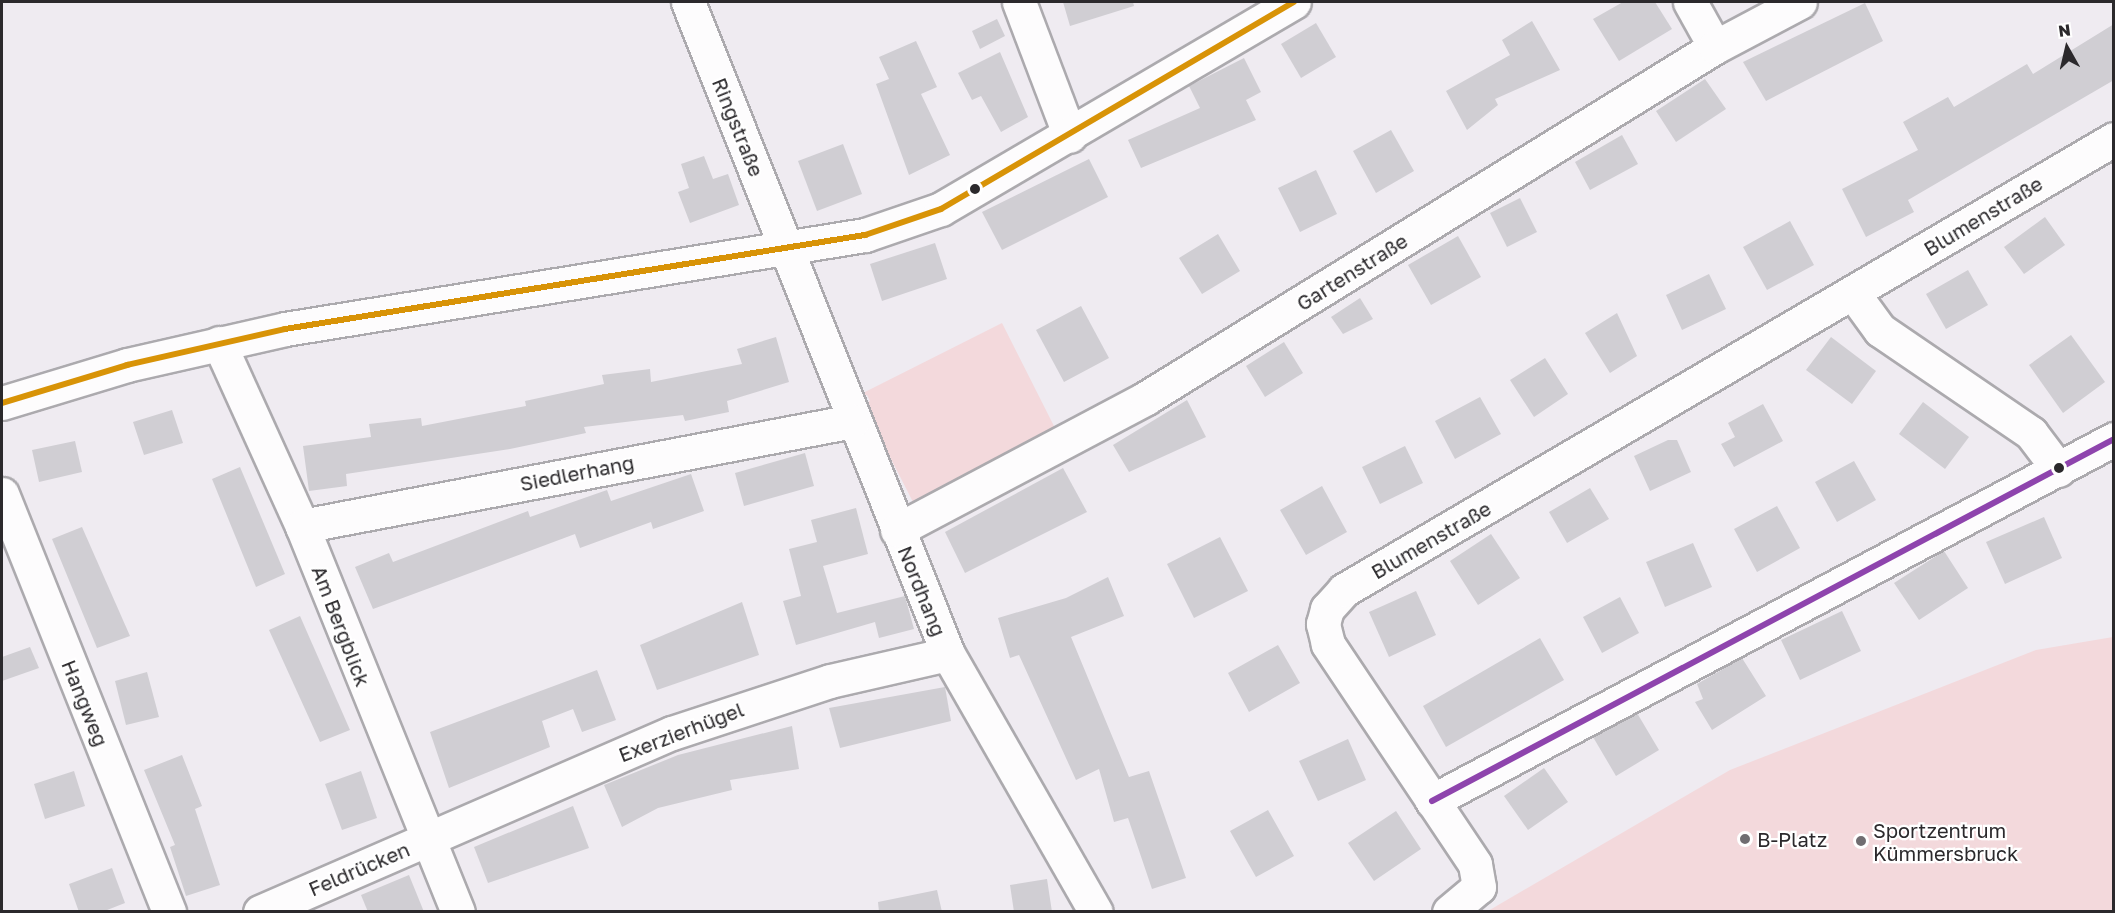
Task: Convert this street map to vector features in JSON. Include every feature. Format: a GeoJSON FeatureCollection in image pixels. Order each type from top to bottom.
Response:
{"type":"FeatureCollection","features":[{"type":"Feature","properties":{"kind":"street","name":"Ringstraße"},"geometry":{"type":"LineString","coordinates":[[688,2],[789,252]]}},
{"type":"Feature","properties":{"kind":"street"},"geometry":{"type":"LineString","coordinates":[[1019,2],[1070,136]]}},
{"type":"Feature","properties":{"kind":"street"},"geometry":{"type":"LineString","coordinates":[[2,403],[219,343],[789,252],[865,235],[941,209],[1070,136],[1294,2]]}},
{"type":"Feature","properties":{"kind":"street"},"geometry":{"type":"LineString","coordinates":[[1690,2],[1715,47]]}},
{"type":"Feature","properties":{"kind":"street","name":"Gartenstraße"},"geometry":{"type":"LineString","coordinates":[[897,530],[1146,398],[1715,47],[1800,2]]}},
{"type":"Feature","properties":{"kind":"street","name":"Blumenstraße"},"geometry":{"type":"LineString","coordinates":[[1449,912],[1479,887],[1475,864],[1328,644],[1323,624],[1327,609],[1344,590],[2114,139]]}},
{"type":"Feature","properties":{"kind":"street","name":"Nordhang"},"geometry":{"type":"LineString","coordinates":[[789,252],[853,421],[948,654],[1096,912]]}},
{"type":"Feature","properties":{"kind":"street"},"geometry":{"type":"LineString","coordinates":[[1853,293],[1880,330],[2031,433],[2059,470]]}},
{"type":"Feature","properties":{"kind":"street","name":"Am Bergblick"},"geometry":{"type":"LineString","coordinates":[[219,343],[302,526],[425,841],[458,912]]}},
{"type":"Feature","properties":{"kind":"street","name":"Siedlerhang"},"geometry":{"type":"LineString","coordinates":[[302,526],[853,421]]}},
{"type":"Feature","properties":{"kind":"street"},"geometry":{"type":"LineString","coordinates":[[1432,801],[2114,439]]}},
{"type":"Feature","properties":{"kind":"street","name":"Hangweg"},"geometry":{"type":"LineString","coordinates":[[2,494],[169,912]]}},
{"type":"Feature","properties":{"kind":"street","name":"Exerzierhügel"},"geometry":{"type":"LineString","coordinates":[[425,841],[747,706],[948,654]]}},
{"type":"Feature","properties":{"kind":"street","name":"Feldrücken"},"geometry":{"type":"LineString","coordinates":[[260,912],[425,841]]}},
{"type":"Feature","properties":{"kind":"shaded area"},"geometry":{"type":"Polygon","coordinates":[[[1002,323],[1057,432],[914,504],[863,404],[870,401],[867,395],[859,395],[1002,323]]]}},
{"type":"Feature","properties":{"kind":"shaded area","name":"Sportzentrum Kümmersbruck"},"geometry":{"type":"Polygon","coordinates":[[[2113,637],[2113,911],[1488,911],[1730,770],[2036,650],[2113,637]]]}},
{"type":"Feature","properties":{"kind":"building"},"geometry":{"type":"Polygon","coordinates":[[[1063,2],[1133,2],[1134,6],[1070,26],[1063,2]]]}},
{"type":"Feature","properties":{"kind":"building"},"geometry":{"type":"Polygon","coordinates":[[[1623,2],[1655,2],[1672,29],[1619,61],[1593,19],[1623,2]]]}},
{"type":"Feature","properties":{"kind":"building"},"geometry":{"type":"Polygon","coordinates":[[[1865,3],[1883,41],[1766,101],[1743,62],[1865,3]]]}},
{"type":"Feature","properties":{"kind":"building"},"geometry":{"type":"Polygon","coordinates":[[[997,19],[1005,36],[980,49],[972,31],[997,19]]]}},
{"type":"Feature","properties":{"kind":"building"},"geometry":{"type":"Polygon","coordinates":[[[1532,21],[1560,70],[1495,99],[1498,105],[1467,130],[1446,91],[1510,55],[1502,40],[1532,21]]]}},
{"type":"Feature","properties":{"kind":"building"},"geometry":{"type":"Polygon","coordinates":[[[1316,23],[1336,57],[1301,78],[1281,44],[1316,23]]]}},
{"type":"Feature","properties":{"kind":"building"},"geometry":{"type":"Polygon","coordinates":[[[2114,24],[2114,80],[1908,200],[1914,212],[1866,237],[1842,189],[1918,150],[1903,122],[1948,97],[1954,107],[2027,64],[2033,74],[2114,24]]]}},
{"type":"Feature","properties":{"kind":"building"},"geometry":{"type":"Polygon","coordinates":[[[916,41],[937,87],[921,94],[950,155],[909,175],[876,84],[889,79],[879,57],[916,41]]]}},
{"type":"Feature","properties":{"kind":"building"},"geometry":{"type":"Polygon","coordinates":[[[1000,52],[1028,117],[1001,132],[981,96],[972,100],[958,73],[1000,52]]]}},
{"type":"Feature","properties":{"kind":"building"},"geometry":{"type":"Polygon","coordinates":[[[1244,58],[1261,92],[1246,100],[1256,120],[1141,168],[1128,140],[1200,108],[1189,86],[1244,58]]]}},
{"type":"Feature","properties":{"kind":"building"},"geometry":{"type":"Polygon","coordinates":[[[1705,79],[1726,109],[1676,142],[1656,111],[1705,79]]]}},
{"type":"Feature","properties":{"kind":"building"},"geometry":{"type":"Polygon","coordinates":[[[1391,130],[1414,171],[1376,193],[1353,151],[1391,130]]]}},
{"type":"Feature","properties":{"kind":"building"},"geometry":{"type":"Polygon","coordinates":[[[1622,135],[1638,164],[1590,190],[1575,162],[1622,135]]]}},
{"type":"Feature","properties":{"kind":"building"},"geometry":{"type":"Polygon","coordinates":[[[843,144],[862,194],[817,211],[798,161],[843,144]]]}},
{"type":"Feature","properties":{"kind":"building"},"geometry":{"type":"Polygon","coordinates":[[[704,156],[713,179],[728,174],[739,205],[690,223],[678,192],[689,188],[681,164],[704,156]]]}},
{"type":"Feature","properties":{"kind":"building"},"geometry":{"type":"Polygon","coordinates":[[[1089,159],[1108,197],[1002,250],[982,212],[1089,159]]]}},
{"type":"Feature","properties":{"kind":"building"},"geometry":{"type":"Polygon","coordinates":[[[1316,170],[1337,214],[1300,232],[1278,188],[1316,170]]]}},
{"type":"Feature","properties":{"kind":"building"},"geometry":{"type":"Polygon","coordinates":[[[1520,198],[1537,232],[1507,247],[1490,213],[1520,198]]]}},
{"type":"Feature","properties":{"kind":"building"},"geometry":{"type":"Polygon","coordinates":[[[2045,217],[2065,245],[2024,274],[2004,247],[2045,217]]]}},
{"type":"Feature","properties":{"kind":"building"},"geometry":{"type":"Polygon","coordinates":[[[1790,221],[1814,265],[1767,290],[1743,247],[1790,221]]]}},
{"type":"Feature","properties":{"kind":"building"},"geometry":{"type":"Polygon","coordinates":[[[1218,234],[1240,271],[1202,294],[1179,258],[1218,234]]]}},
{"type":"Feature","properties":{"kind":"building"},"geometry":{"type":"Polygon","coordinates":[[[1458,236],[1481,277],[1431,305],[1408,265],[1458,236]]]}},
{"type":"Feature","properties":{"kind":"building"},"geometry":{"type":"Polygon","coordinates":[[[935,243],[947,279],[882,301],[870,264],[935,243]]]}},
{"type":"Feature","properties":{"kind":"building"},"geometry":{"type":"Polygon","coordinates":[[[1968,270],[1988,305],[1946,329],[1926,294],[1968,270]]]}},
{"type":"Feature","properties":{"kind":"building"},"geometry":{"type":"Polygon","coordinates":[[[1709,274],[1726,309],[1682,330],[1666,295],[1709,274]]]}},
{"type":"Feature","properties":{"kind":"building"},"geometry":{"type":"Polygon","coordinates":[[[1360,298],[1373,319],[1343,334],[1331,317],[1360,298]]]}},
{"type":"Feature","properties":{"kind":"building"},"geometry":{"type":"Polygon","coordinates":[[[1081,306],[1109,358],[1064,382],[1036,330],[1081,306]]]}},
{"type":"Feature","properties":{"kind":"building"},"geometry":{"type":"Polygon","coordinates":[[[1617,313],[1637,356],[1610,373],[1585,333],[1617,313]]]}},
{"type":"Feature","properties":{"kind":"building"},"geometry":{"type":"Polygon","coordinates":[[[2071,335],[2105,382],[2063,413],[2029,365],[2071,335]]]}},
{"type":"Feature","properties":{"kind":"building"},"geometry":{"type":"Polygon","coordinates":[[[776,337],[789,382],[727,401],[729,412],[685,421],[683,415],[584,427],[586,433],[510,449],[346,474],[347,486],[309,491],[303,446],[371,437],[369,424],[421,418],[422,426],[526,406],[525,401],[604,384],[602,375],[650,369],[651,382],[742,364],[737,349],[776,337]]]}},
{"type":"Feature","properties":{"kind":"building"},"geometry":{"type":"Polygon","coordinates":[[[1831,337],[1876,371],[1852,404],[1806,370],[1831,337]]]}},
{"type":"Feature","properties":{"kind":"building"},"geometry":{"type":"Polygon","coordinates":[[[1284,342],[1303,373],[1265,397],[1246,366],[1284,342]]]}},
{"type":"Feature","properties":{"kind":"building"},"geometry":{"type":"Polygon","coordinates":[[[1545,358],[1568,394],[1534,417],[1510,380],[1545,358]]]}},
{"type":"Feature","properties":{"kind":"building"},"geometry":{"type":"Polygon","coordinates":[[[1480,397],[1501,434],[1455,459],[1435,421],[1480,397]]]}},
{"type":"Feature","properties":{"kind":"building"},"geometry":{"type":"Polygon","coordinates":[[[1187,400],[1206,437],[1129,472],[1113,445],[1187,400]]]}},
{"type":"Feature","properties":{"kind":"building"},"geometry":{"type":"Polygon","coordinates":[[[1923,402],[1969,437],[1945,469],[1899,434],[1923,402]]]}},
{"type":"Feature","properties":{"kind":"building"},"geometry":{"type":"Polygon","coordinates":[[[1763,404],[1783,441],[1734,467],[1721,444],[1735,437],[1728,423],[1763,404]]]}},
{"type":"Feature","properties":{"kind":"building"},"geometry":{"type":"Polygon","coordinates":[[[172,410],[183,443],[144,455],[133,422],[172,410]]]}},
{"type":"Feature","properties":{"kind":"building"},"geometry":{"type":"Polygon","coordinates":[[[1668,440],[1677,440],[1691,472],[1650,491],[1634,456],[1668,440]]]}},
{"type":"Feature","properties":{"kind":"building"},"geometry":{"type":"Polygon","coordinates":[[[75,441],[82,472],[39,482],[32,450],[75,441]]]}},
{"type":"Feature","properties":{"kind":"building"},"geometry":{"type":"Polygon","coordinates":[[[1405,446],[1423,483],[1380,504],[1362,467],[1405,446]]]}},
{"type":"Feature","properties":{"kind":"building"},"geometry":{"type":"Polygon","coordinates":[[[805,453],[814,486],[744,506],[735,473],[805,453]]]}},
{"type":"Feature","properties":{"kind":"building"},"geometry":{"type":"Polygon","coordinates":[[[1854,461],[1876,500],[1837,522],[1815,482],[1854,461]]]}},
{"type":"Feature","properties":{"kind":"building"},"geometry":{"type":"Polygon","coordinates":[[[240,467],[285,574],[256,587],[212,479],[240,467]]]}},
{"type":"Feature","properties":{"kind":"building"},"geometry":{"type":"Polygon","coordinates":[[[1063,468],[1087,512],[965,573],[945,532],[1063,468]]]}},
{"type":"Feature","properties":{"kind":"building"},"geometry":{"type":"Polygon","coordinates":[[[691,474],[704,511],[653,529],[651,522],[580,548],[575,534],[373,609],[355,567],[389,553],[393,562],[528,511],[530,517],[607,490],[611,501],[691,474]]]}},
{"type":"Feature","properties":{"kind":"building"},"geometry":{"type":"Polygon","coordinates":[[[1322,486],[1347,532],[1306,555],[1280,510],[1322,486]]]}},
{"type":"Feature","properties":{"kind":"building"},"geometry":{"type":"Polygon","coordinates":[[[1590,488],[1609,519],[1567,543],[1549,512],[1590,488]]]}},
{"type":"Feature","properties":{"kind":"building"},"geometry":{"type":"Polygon","coordinates":[[[1777,506],[1800,548],[1757,572],[1734,529],[1777,506]]]}},
{"type":"Feature","properties":{"kind":"building"},"geometry":{"type":"Polygon","coordinates":[[[856,508],[868,554],[823,566],[837,613],[905,596],[914,629],[879,638],[875,622],[796,645],[783,601],[801,596],[789,549],[817,542],[811,520],[856,508]]]}},
{"type":"Feature","properties":{"kind":"building"},"geometry":{"type":"Polygon","coordinates":[[[2044,517],[2062,558],[2005,584],[1986,542],[2044,517]]]}},
{"type":"Feature","properties":{"kind":"building"},"geometry":{"type":"Polygon","coordinates":[[[82,527],[130,636],[97,648],[52,539],[82,527]]]}},
{"type":"Feature","properties":{"kind":"building"},"geometry":{"type":"Polygon","coordinates":[[[1491,534],[1520,578],[1478,605],[1450,561],[1491,534]]]}},
{"type":"Feature","properties":{"kind":"building"},"geometry":{"type":"Polygon","coordinates":[[[1220,537],[1248,591],[1194,618],[1167,564],[1220,537]]]}},
{"type":"Feature","properties":{"kind":"building"},"geometry":{"type":"Polygon","coordinates":[[[1693,543],[1712,587],[1665,607],[1646,562],[1693,543]]]}},
{"type":"Feature","properties":{"kind":"building"},"geometry":{"type":"Polygon","coordinates":[[[1944,551],[1968,588],[1919,620],[1894,583],[1944,551]]]}},
{"type":"Feature","properties":{"kind":"building"},"geometry":{"type":"Polygon","coordinates":[[[1108,577],[1124,616],[1071,637],[1129,777],[1149,771],[1186,878],[1152,889],[1128,818],[1114,822],[1099,769],[1076,780],[1019,655],[1010,658],[998,618],[1066,598],[1108,577]]]}},
{"type":"Feature","properties":{"kind":"building"},"geometry":{"type":"Polygon","coordinates":[[[1416,591],[1436,635],[1389,657],[1369,612],[1416,591]]]}},
{"type":"Feature","properties":{"kind":"building"},"geometry":{"type":"Polygon","coordinates":[[[1620,597],[1639,633],[1602,653],[1583,617],[1620,597]]]}},
{"type":"Feature","properties":{"kind":"building"},"geometry":{"type":"Polygon","coordinates":[[[742,602],[759,655],[657,690],[640,645],[742,602]]]}},
{"type":"Feature","properties":{"kind":"building"},"geometry":{"type":"Polygon","coordinates":[[[1842,611],[1861,651],[1800,680],[1781,640],[1842,611]]]}},
{"type":"Feature","properties":{"kind":"building"},"geometry":{"type":"Polygon","coordinates":[[[300,616],[350,730],[320,742],[269,630],[300,616]]]}},
{"type":"Feature","properties":{"kind":"building"},"geometry":{"type":"Polygon","coordinates":[[[1540,638],[1564,680],[1446,747],[1423,706],[1540,638]]]}},
{"type":"Feature","properties":{"kind":"building"},"geometry":{"type":"Polygon","coordinates":[[[1278,645],[1300,683],[1249,712],[1228,673],[1278,645]]]}},
{"type":"Feature","properties":{"kind":"building"},"geometry":{"type":"Polygon","coordinates":[[[30,647],[39,668],[2,681],[2,657],[30,647]]]}},
{"type":"Feature","properties":{"kind":"building"},"geometry":{"type":"Polygon","coordinates":[[[1742,658],[1766,696],[1712,730],[1695,702],[1703,699],[1697,684],[1742,658]]]}},
{"type":"Feature","properties":{"kind":"building"},"geometry":{"type":"Polygon","coordinates":[[[597,670],[616,720],[582,732],[573,709],[542,721],[550,747],[449,788],[430,732],[597,670]]]}},
{"type":"Feature","properties":{"kind":"building"},"geometry":{"type":"Polygon","coordinates":[[[147,672],[159,717],[126,725],[115,681],[147,672]]]}},
{"type":"Feature","properties":{"kind":"building"},"geometry":{"type":"Polygon","coordinates":[[[945,687],[951,721],[840,748],[829,708],[945,687]]]}},
{"type":"Feature","properties":{"kind":"building"},"geometry":{"type":"Polygon","coordinates":[[[1637,713],[1659,750],[1616,776],[1593,737],[1637,713]]]}},
{"type":"Feature","properties":{"kind":"building"},"geometry":{"type":"Polygon","coordinates":[[[792,726],[799,769],[730,780],[732,790],[658,808],[622,827],[604,785],[678,755],[792,726]]]}},
{"type":"Feature","properties":{"kind":"building"},"geometry":{"type":"Polygon","coordinates":[[[1348,739],[1366,780],[1318,801],[1299,761],[1348,739]]]}},
{"type":"Feature","properties":{"kind":"building"},"geometry":{"type":"Polygon","coordinates":[[[182,755],[202,806],[195,809],[220,885],[186,896],[170,847],[175,845],[144,770],[182,755]]]}},
{"type":"Feature","properties":{"kind":"building"},"geometry":{"type":"Polygon","coordinates":[[[1544,768],[1568,802],[1528,830],[1504,796],[1544,768]]]}},
{"type":"Feature","properties":{"kind":"building"},"geometry":{"type":"Polygon","coordinates":[[[74,771],[85,806],[45,819],[34,784],[74,771]]]}},
{"type":"Feature","properties":{"kind":"building"},"geometry":{"type":"Polygon","coordinates":[[[361,771],[377,818],[342,830],[325,784],[361,771]]]}},
{"type":"Feature","properties":{"kind":"building"},"geometry":{"type":"Polygon","coordinates":[[[573,806],[589,848],[488,883],[474,847],[573,806]]]}},
{"type":"Feature","properties":{"kind":"building"},"geometry":{"type":"Polygon","coordinates":[[[1268,810],[1294,856],[1256,877],[1230,831],[1268,810]]]}},
{"type":"Feature","properties":{"kind":"building"},"geometry":{"type":"Polygon","coordinates":[[[1396,811],[1421,849],[1374,881],[1348,843],[1396,811]]]}},
{"type":"Feature","properties":{"kind":"building"},"geometry":{"type":"Polygon","coordinates":[[[112,868],[125,903],[102,912],[79,912],[69,884],[112,868]]]}},
{"type":"Feature","properties":{"kind":"building"},"geometry":{"type":"Polygon","coordinates":[[[409,875],[424,912],[368,912],[361,895],[409,875]]]}},
{"type":"Feature","properties":{"kind":"building"},"geometry":{"type":"Polygon","coordinates":[[[1047,879],[1052,912],[1014,912],[1010,885],[1047,879]]]}},
{"type":"Feature","properties":{"kind":"building"},"geometry":{"type":"Polygon","coordinates":[[[937,890],[942,912],[879,912],[878,902],[937,890]]]}},
{"type":"Feature","properties":{"kind":"transit line"},"geometry":{"type":"LineString","coordinates":[[2,403],[127,365],[285,329],[865,235],[941,209],[1294,2]]}},
{"type":"Feature","properties":{"kind":"transit line"},"geometry":{"type":"LineString","coordinates":[[1432,801],[2114,439]]}},
{"type":"Feature","properties":{"kind":"place","name":"B-Platz"},"geometry":{"type":"Point","coordinates":[1745,839]}},
{"type":"Feature","properties":{"kind":"place","name":"Sportzentrum Kümmersbruck"},"geometry":{"type":"Point","coordinates":[1861,841]}}]}
